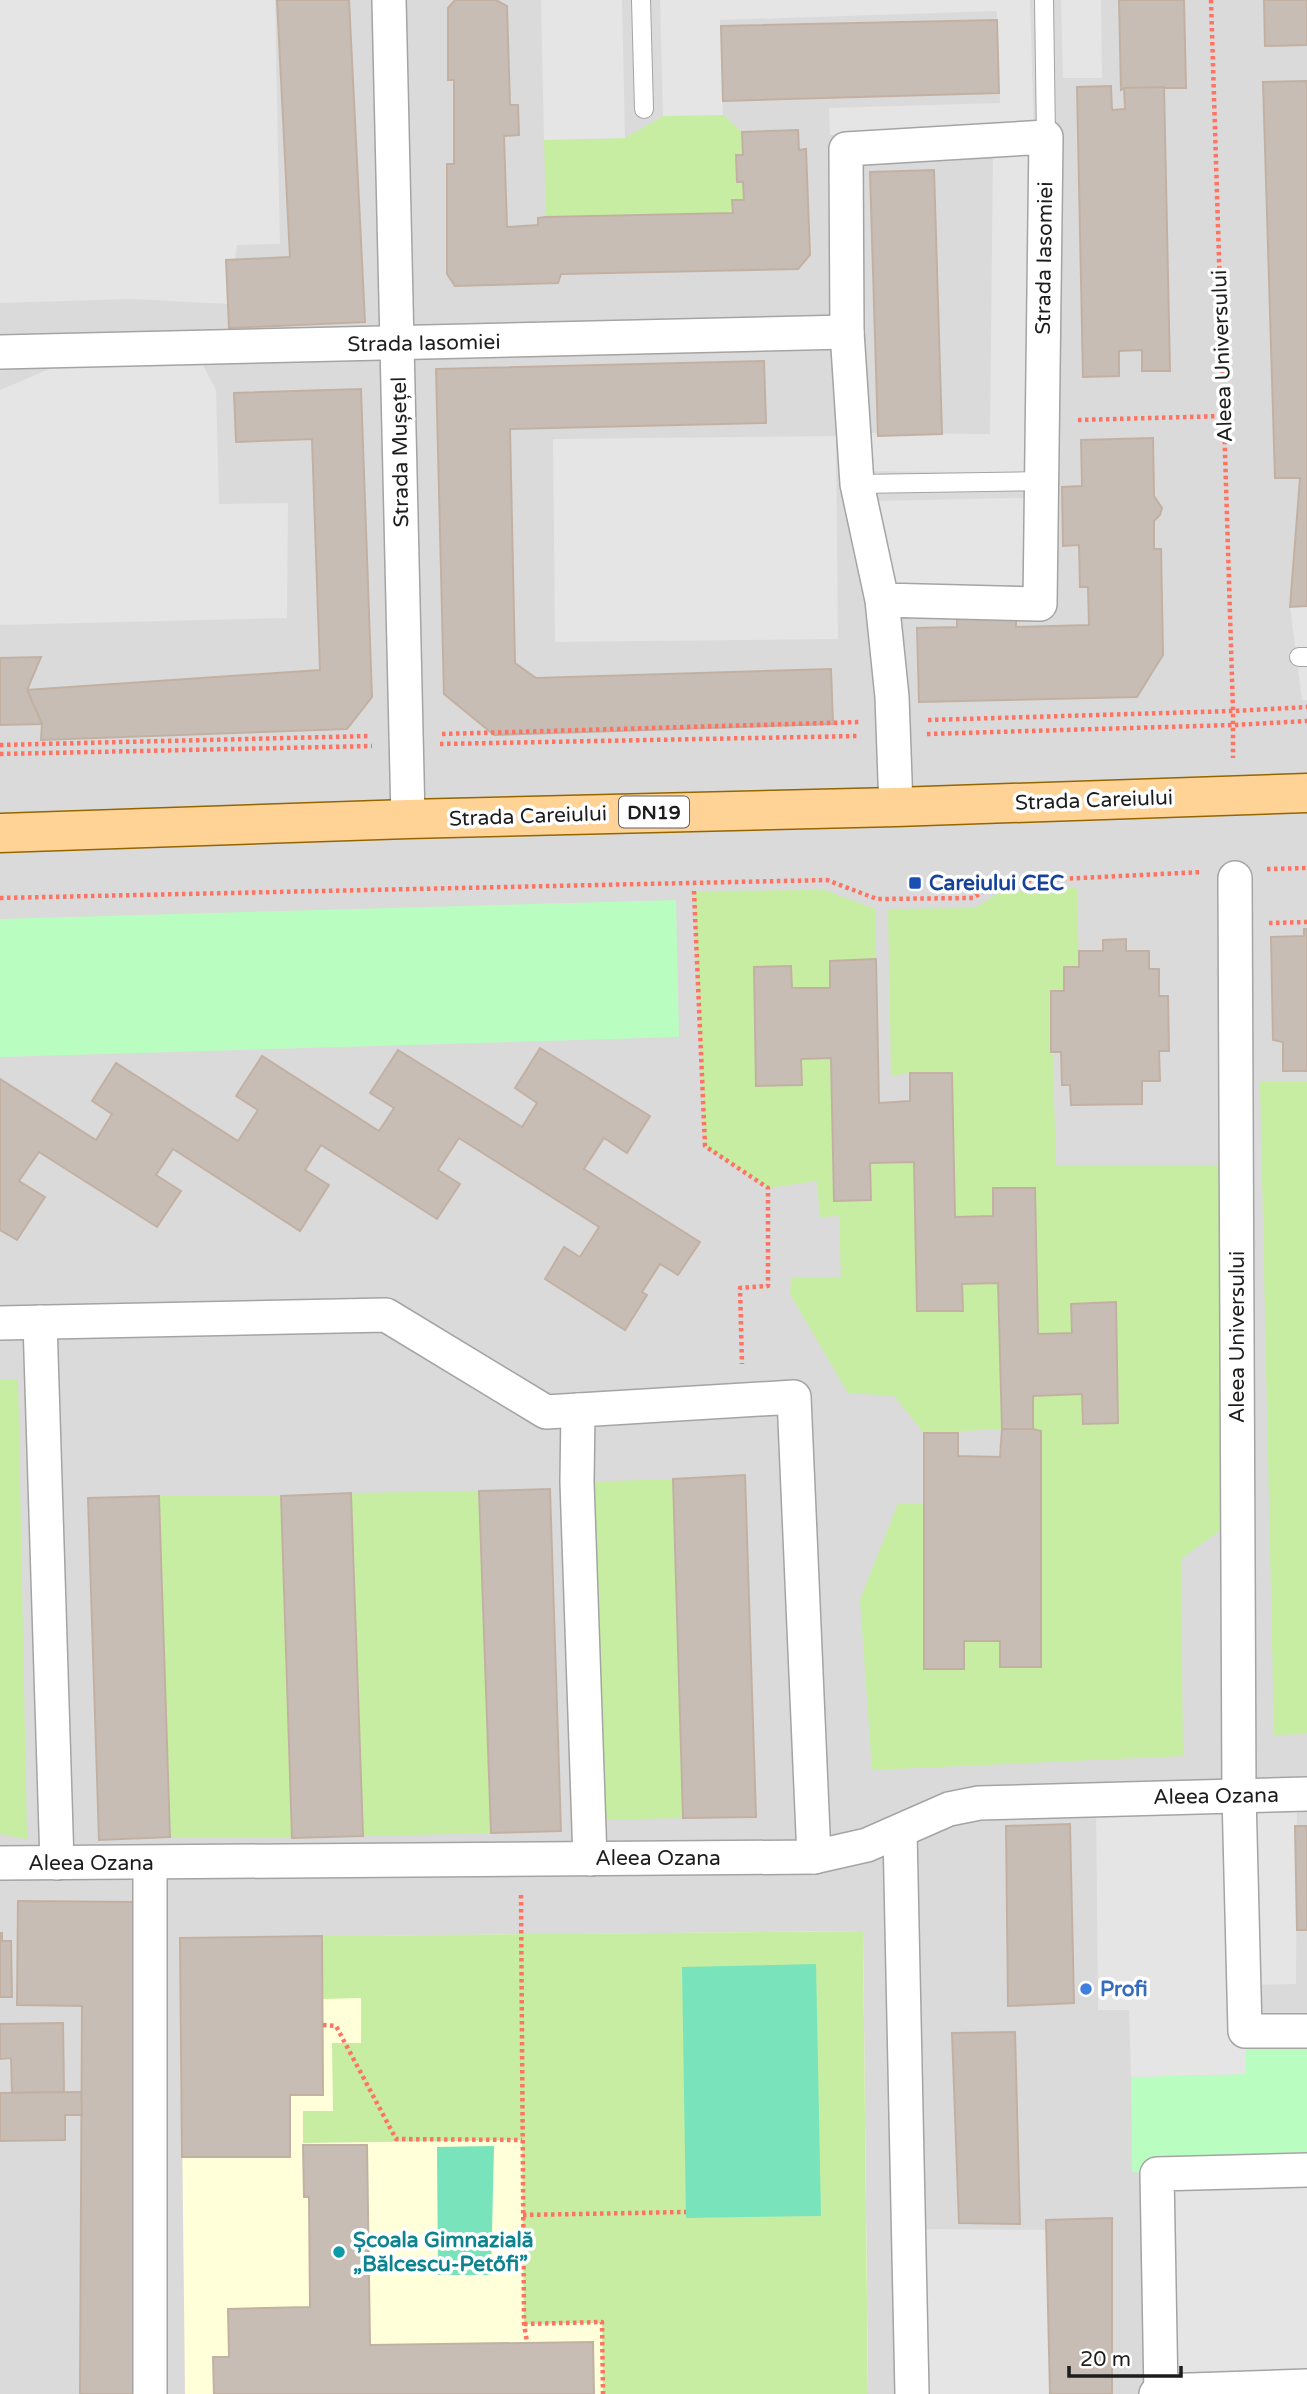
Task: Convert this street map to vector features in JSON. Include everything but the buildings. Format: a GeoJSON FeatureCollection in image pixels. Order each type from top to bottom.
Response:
{"type":"FeatureCollection","features":[{"type":"Feature","properties":{"kind":"main road","name":"Strada Careiului"},"geometry":{"type":"LineString","coordinates":[[0,833],[1307,793]]}},
{"type":"Feature","properties":{"kind":"street","name":"Strada Mușețel"},"geometry":{"type":"LineString","coordinates":[[389,0],[408,819]]}},
{"type":"Feature","properties":{"kind":"street","name":"Strada Iasomiei"},"geometry":{"type":"LineString","coordinates":[[881,600],[1040,604],[1046,136]]}},
{"type":"Feature","properties":{"kind":"street"},"geometry":{"type":"LineString","coordinates":[[896,807],[894,728],[881,600],[858,485],[847,332],[846,149],[1046,136]]}},
{"type":"Feature","properties":{"kind":"street","name":"Strada Iasomiei"},"geometry":{"type":"LineString","coordinates":[[0,352],[847,332]]}},
{"type":"Feature","properties":{"kind":"street","name":"Aleea Universului"},"geometry":{"type":"LineString","coordinates":[[1234,873],[1239,1796],[1245,2031],[1307,2031]]}},
{"type":"Feature","properties":{"kind":"street"},"geometry":{"type":"LineString","coordinates":[[0,1322],[386,1315],[546,1412],[794,1397],[814,1857]]}},
{"type":"Feature","properties":{"kind":"street"},"geometry":{"type":"LineString","coordinates":[[40,1322],[57,1863]]}},
{"type":"Feature","properties":{"kind":"street"},"geometry":{"type":"LineString","coordinates":[[578,1410],[578,1509],[590,1859]]}},
{"type":"Feature","properties":{"kind":"street","name":"Aleea Ozana"},"geometry":{"type":"LineString","coordinates":[[0,1863],[814,1857],[867,1845],[949,1809],[979,1803],[1307,1794]]}},
{"type":"Feature","properties":{"kind":"street"},"geometry":{"type":"LineString","coordinates":[[901,1832],[912,2394]]}},
{"type":"Feature","properties":{"kind":"street"},"geometry":{"type":"LineString","coordinates":[[150,1863],[150,2394]]}},
{"type":"Feature","properties":{"kind":"street"},"geometry":{"type":"LineString","coordinates":[[1307,2170],[1157,2174],[1160,2393],[1307,2386]]}},
{"type":"Feature","properties":{"kind":"lane"},"geometry":{"type":"LineString","coordinates":[[640,0],[645,109]]}},
{"type":"Feature","properties":{"kind":"lane"},"geometry":{"type":"LineString","coordinates":[[1044,0],[1046,136]]}},
{"type":"Feature","properties":{"kind":"lane"},"geometry":{"type":"LineString","coordinates":[[858,485],[1042,481]]}},
{"type":"Feature","properties":{"kind":"path","name":"Aleea Universului"},"geometry":{"type":"LineString","coordinates":[[1211,0],[1233,711]]}},
{"type":"Feature","properties":{"kind":"path"},"geometry":{"type":"LineString","coordinates":[[1042,421],[1224,416]]}},
{"type":"Feature","properties":{"kind":"path"},"geometry":{"type":"LineString","coordinates":[[0,745],[407,740],[894,728],[1307,707]]}},
{"type":"Feature","properties":{"kind":"path"},"geometry":{"type":"LineString","coordinates":[[0,754],[407,740],[894,728],[1233,725],[1307,720]]}},
{"type":"Feature","properties":{"kind":"path"},"geometry":{"type":"LineString","coordinates":[[0,898],[827,880],[877,899],[973,898],[999,883],[1307,868]]}},
{"type":"Feature","properties":{"kind":"path"},"geometry":{"type":"LineString","coordinates":[[694,891],[705,1146],[768,1188],[768,1286],[740,1288],[743,1400]]}},
{"type":"Feature","properties":{"kind":"path"},"geometry":{"type":"LineString","coordinates":[[520,1859],[524,2324],[527,2342]]}},
{"type":"Feature","properties":{"kind":"path"},"geometry":{"type":"LineString","coordinates":[[323,2025],[336,2026],[396,2139],[522,2140]]}},
{"type":"Feature","properties":{"kind":"path"},"geometry":{"type":"LineString","coordinates":[[523,2215],[686,2212]]}},
{"type":"Feature","properties":{"kind":"path"},"geometry":{"type":"LineString","coordinates":[[524,2324],[602,2322],[603,2394]]}},
{"type":"Feature","properties":{"kind":"shaded area"},"geometry":{"type":"Polygon","coordinates":[[[0,0],[1307,0],[1307,2394],[0,2394],[0,0]]]}},
{"type":"Feature","properties":{"kind":"shaded area"},"geometry":{"type":"Polygon","coordinates":[[[0,0],[275,0],[280,244],[237,245],[229,304],[131,299],[0,303],[0,0]]]}},
{"type":"Feature","properties":{"kind":"shaded area"},"geometry":{"type":"Polygon","coordinates":[[[541,0],[622,0],[625,138],[544,140],[541,0]]]}},
{"type":"Feature","properties":{"kind":"shaded area"},"geometry":{"type":"Polygon","coordinates":[[[660,0],[1030,0],[1034,129],[830,135],[829,108],[1000,103],[997,11],[720,20],[723,115],[663,116],[660,0]]]}},
{"type":"Feature","properties":{"kind":"shaded area"},"geometry":{"type":"Polygon","coordinates":[[[1061,0],[1101,0],[1102,78],[1063,78],[1061,0]]]}},
{"type":"Feature","properties":{"kind":"shaded area"},"geometry":{"type":"Polygon","coordinates":[[[993,150],[1033,151],[1030,473],[868,471],[868,433],[990,434],[993,150]]]}},
{"type":"Feature","properties":{"kind":"shaded area"},"geometry":{"type":"Polygon","coordinates":[[[194,348],[216,390],[219,504],[288,503],[287,618],[0,625],[0,390],[94,350],[194,348]]]}},
{"type":"Feature","properties":{"kind":"shaded area"},"geometry":{"type":"Polygon","coordinates":[[[836,436],[838,639],[555,642],[553,439],[836,436]]]}},
{"type":"Feature","properties":{"kind":"shaded area"},"geometry":{"type":"Polygon","coordinates":[[[1024,498],[1030,585],[894,585],[872,501],[1024,498]]]}},
{"type":"Feature","properties":{"kind":"shaded area"},"geometry":{"type":"Polygon","coordinates":[[[1307,606],[1307,700],[1302,700],[1290,607],[1307,606]]]}},
{"type":"Feature","properties":{"kind":"shaded area"},"geometry":{"type":"Polygon","coordinates":[[[1297,1794],[1296,1984],[1244,1985],[1246,2074],[1131,2077],[1129,2010],[1098,2010],[1096,1799],[1297,1794]]]}},
{"type":"Feature","properties":{"kind":"shaded area"},"geometry":{"type":"Polygon","coordinates":[[[863,1931],[868,2394],[185,2394],[180,1938],[863,1931]]]}},
{"type":"Feature","properties":{"kind":"shaded area"},"geometry":{"type":"Polygon","coordinates":[[[1307,2170],[1307,2386],[1161,2391],[1157,2174],[1307,2170]]]}},
{"type":"Feature","properties":{"kind":"shaded area"},"geometry":{"type":"Polygon","coordinates":[[[925,2229],[1046,2230],[1050,2394],[928,2394],[925,2229]]]}},
{"type":"Feature","properties":{"kind":"green space"},"geometry":{"type":"Polygon","coordinates":[[[723,115],[742,132],[743,155],[736,155],[737,181],[743,182],[744,200],[732,201],[733,213],[546,217],[544,140],[625,138],[663,116],[723,115]]]}},
{"type":"Feature","properties":{"kind":"green space"},"geometry":{"type":"Polygon","coordinates":[[[1077,887],[1079,967],[1064,967],[1064,991],[1051,991],[1056,1165],[1236,1165],[1237,1518],[1181,1559],[1183,1756],[872,1770],[860,1600],[898,1503],[924,1503],[924,1669],[964,1669],[964,1641],[1000,1641],[1041,1666],[1041,1432],[1033,1429],[1033,1396],[1082,1394],[1083,1424],[1118,1423],[1116,1303],[1072,1304],[1072,1333],[1038,1334],[993,1188],[993,1216],[955,1217],[952,1073],[891,1076],[888,909],[975,908],[1000,892],[1077,887]]]}},
{"type":"Feature","properties":{"kind":"green space"},"geometry":{"type":"Polygon","coordinates":[[[825,890],[875,909],[876,959],[830,961],[830,988],[792,988],[791,966],[754,967],[756,1086],[801,1085],[801,1059],[831,1058],[871,1200],[870,1163],[914,1162],[917,1311],[963,1310],[962,1284],[998,1283],[1002,1429],[924,1433],[894,1396],[848,1393],[790,1294],[791,1278],[841,1278],[839,1216],[820,1217],[817,1181],[768,1188],[705,1146],[694,891],[825,890]]]}},
{"type":"Feature","properties":{"kind":"green space"},"geometry":{"type":"Polygon","coordinates":[[[676,900],[679,1037],[0,1057],[0,919],[676,900]]]}},
{"type":"Feature","properties":{"kind":"green space"},"geometry":{"type":"Polygon","coordinates":[[[1260,1082],[1307,1082],[1307,1734],[1274,1735],[1260,1082]]]}},
{"type":"Feature","properties":{"kind":"green space"},"geometry":{"type":"Polygon","coordinates":[[[0,1379],[18,1379],[27,1839],[0,1834],[0,1379]]]}},
{"type":"Feature","properties":{"kind":"green space"},"geometry":{"type":"Polygon","coordinates":[[[673,1479],[683,1818],[588,1820],[577,1482],[673,1479]]]}},
{"type":"Feature","properties":{"kind":"green space"},"geometry":{"type":"Polygon","coordinates":[[[479,1491],[491,1833],[363,1836],[351,1493],[479,1491]]]}},
{"type":"Feature","properties":{"kind":"green space"},"geometry":{"type":"Polygon","coordinates":[[[159,1496],[281,1496],[292,1838],[170,1837],[159,1496]]]}},
{"type":"Feature","properties":{"kind":"green space"},"geometry":{"type":"Polygon","coordinates":[[[863,1931],[868,2394],[603,2394],[602,2323],[524,2324],[522,2140],[303,2143],[303,2111],[333,2111],[332,2043],[361,2043],[361,1998],[323,1999],[322,1936],[863,1931]]]}},
{"type":"Feature","properties":{"kind":"green space"},"geometry":{"type":"Polygon","coordinates":[[[816,1964],[821,2216],[686,2218],[682,1967],[816,1964]]]}},
{"type":"Feature","properties":{"kind":"green space"},"geometry":{"type":"Polygon","coordinates":[[[1245,2031],[1307,2031],[1307,2170],[1157,2174],[1132,2172],[1131,2077],[1245,2074],[1245,2031]]]}},
{"type":"Feature","properties":{"kind":"green space"},"geometry":{"type":"Polygon","coordinates":[[[494,2146],[491,2275],[438,2275],[437,2147],[494,2146]]]}},
{"type":"Feature","properties":{"kind":"place","name":"Careiului CEC"},"geometry":{"type":"Point","coordinates":[915,883]}},
{"type":"Feature","properties":{"kind":"place","name":"Profi"},"geometry":{"type":"Point","coordinates":[1086,1989]}},
{"type":"Feature","properties":{"kind":"place","name":"Școala Gimnazială „Bălcescu-Petőfi”"},"geometry":{"type":"Point","coordinates":[339,2252]}}]}
